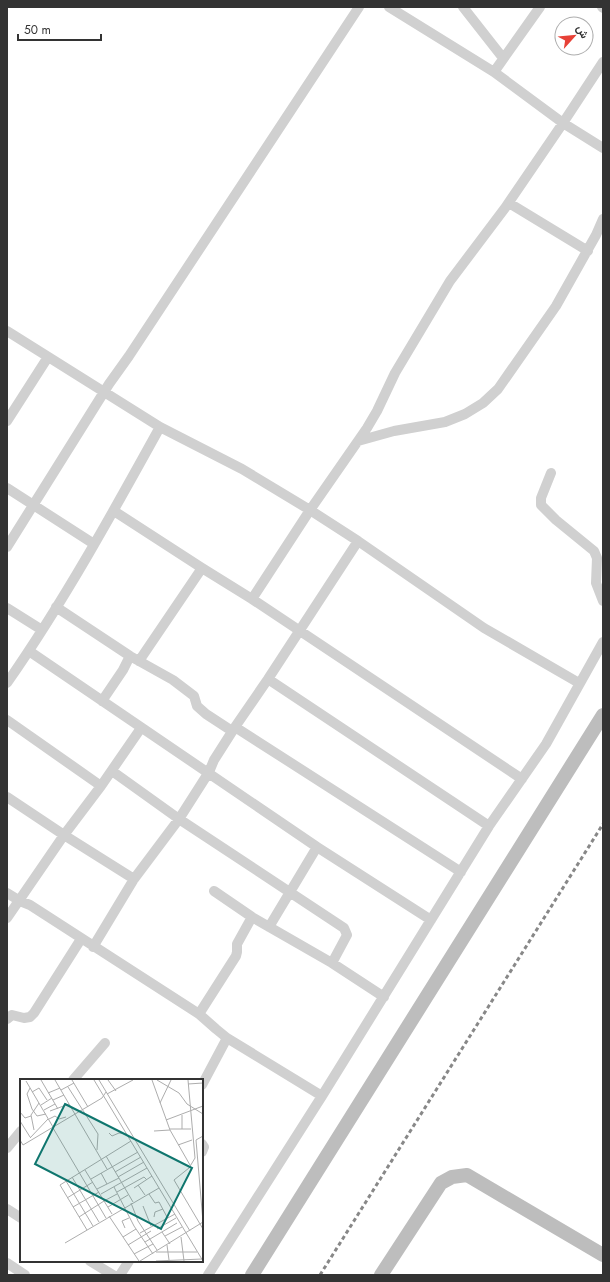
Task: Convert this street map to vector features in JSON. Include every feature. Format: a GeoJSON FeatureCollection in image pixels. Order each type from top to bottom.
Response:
{"type":"FeatureCollection","features":[{"type":"Feature","properties":{"kind":"street"},"geometry":{"type":"LineString","coordinates":[[7,547],[104,392],[359,7]]}},
{"type":"Feature","properties":{"kind":"street"},"geometry":{"type":"LineString","coordinates":[[390,7],[494,72],[563,123],[603,148]]}},
{"type":"Feature","properties":{"kind":"street"},"geometry":{"type":"LineString","coordinates":[[464,7],[503,58]]}},
{"type":"Feature","properties":{"kind":"street"},"geometry":{"type":"LineString","coordinates":[[494,72],[540,7]]}},
{"type":"Feature","properties":{"kind":"street"},"geometry":{"type":"LineString","coordinates":[[252,599],[377,411],[395,373],[450,281],[509,202],[603,62]]}},
{"type":"Feature","properties":{"kind":"street"},"geometry":{"type":"LineString","coordinates":[[509,202],[588,251]]}},
{"type":"Feature","properties":{"kind":"street"},"geometry":{"type":"LineString","coordinates":[[358,441],[394,431],[445,422],[465,414],[483,403],[498,389],[556,306],[588,251],[603,219]]}},
{"type":"Feature","properties":{"kind":"street"},"geometry":{"type":"LineString","coordinates":[[7,331],[160,427],[242,469],[310,510],[358,541],[484,628],[579,683]]}},
{"type":"Feature","properties":{"kind":"street"},"geometry":{"type":"LineString","coordinates":[[7,421],[48,357]]}},
{"type":"Feature","properties":{"kind":"street"},"geometry":{"type":"LineString","coordinates":[[7,683],[29,651],[114,511],[160,427]]}},
{"type":"Feature","properties":{"kind":"street"},"geometry":{"type":"LineString","coordinates":[[551,473],[540,498],[541,504],[556,520],[594,551],[597,558],[596,583],[603,601]]}},
{"type":"Feature","properties":{"kind":"street"},"geometry":{"type":"LineString","coordinates":[[7,488],[94,544]]}},
{"type":"Feature","properties":{"kind":"street"},"geometry":{"type":"LineString","coordinates":[[114,511],[300,630],[522,779]]}},
{"type":"Feature","properties":{"kind":"street"},"geometry":{"type":"LineString","coordinates":[[93,947],[134,879],[179,819],[209,772],[214,760],[358,541]]}},
{"type":"Feature","properties":{"kind":"street"},"geometry":{"type":"LineString","coordinates":[[102,701],[123,670],[135,659],[202,568]]}},
{"type":"Feature","properties":{"kind":"street"},"geometry":{"type":"LineString","coordinates":[[56,607],[135,659],[172,680],[191,693],[196,698],[197,706],[206,714],[234,729],[461,872]]}},
{"type":"Feature","properties":{"kind":"street"},"geometry":{"type":"LineString","coordinates":[[7,608],[42,630]]}},
{"type":"Feature","properties":{"kind":"street"},"geometry":{"type":"LineString","coordinates":[[208,1275],[384,997],[489,826],[546,744],[603,642]]}},
{"type":"Feature","properties":{"kind":"street"},"geometry":{"type":"LineString","coordinates":[[29,651],[209,772],[317,847],[431,920]]}},
{"type":"Feature","properties":{"kind":"street"},"geometry":{"type":"LineString","coordinates":[[268,679],[489,826]]}},
{"type":"Feature","properties":{"kind":"street"},"geometry":{"type":"LineString","coordinates":[[252,1275],[603,715]]}},
{"type":"Feature","properties":{"kind":"street"},"geometry":{"type":"LineString","coordinates":[[7,720],[101,786]]}},
{"type":"Feature","properties":{"kind":"street"},"geometry":{"type":"LineString","coordinates":[[7,918],[64,835],[142,728]]}},
{"type":"Feature","properties":{"kind":"street"},"geometry":{"type":"LineString","coordinates":[[112,771],[179,819],[340,925],[346,932],[346,939],[332,963]]}},
{"type":"Feature","properties":{"kind":"street"},"geometry":{"type":"LineString","coordinates":[[7,797],[134,879]]}},
{"type":"Feature","properties":{"kind":"street"},"geometry":{"type":"LineString","coordinates":[[269,927],[317,847]]}},
{"type":"Feature","properties":{"kind":"street"},"geometry":{"type":"LineString","coordinates":[[214,891],[252,917],[332,963],[384,997]]}},
{"type":"Feature","properties":{"kind":"street"},"geometry":{"type":"LineString","coordinates":[[7,893],[30,905],[199,1014],[227,1038],[322,1096]]}},
{"type":"Feature","properties":{"kind":"street"},"geometry":{"type":"LineString","coordinates":[[199,1014],[236,956],[238,950],[237,944],[252,917]]}},
{"type":"Feature","properties":{"kind":"street"},"geometry":{"type":"LineString","coordinates":[[7,1019],[12,1015],[24,1018],[30,1017],[34,1013],[81,938]]}},
{"type":"Feature","properties":{"kind":"street"},"geometry":{"type":"LineString","coordinates":[[203,1083],[227,1038]]}},
{"type":"Feature","properties":{"kind":"street"},"geometry":{"type":"LineString","coordinates":[[74,1079],[105,1043]]}},
{"type":"Feature","properties":{"kind":"street"},"geometry":{"type":"LineString","coordinates":[[7,1148],[20,1132]]}},
{"type":"Feature","properties":{"kind":"street"},"geometry":{"type":"LineString","coordinates":[[381,1275],[441,1183],[452,1177],[467,1175],[603,1255]]}},
{"type":"Feature","properties":{"kind":"street"},"geometry":{"type":"LineString","coordinates":[[7,1210],[20,1217]]}},
{"type":"Feature","properties":{"kind":"street"},"geometry":{"type":"LineString","coordinates":[[92,1262],[113,1275]]}},
{"type":"Feature","properties":{"kind":"street"},"geometry":{"type":"LineString","coordinates":[[120,1275],[128,1262]]}},
{"type":"Feature","properties":{"kind":"street"},"geometry":{"type":"LineString","coordinates":[[7,1264],[25,1275]]}},
{"type":"Feature","properties":{"kind":"railway"},"geometry":{"type":"LineString","coordinates":[[320,1275],[603,824]]}}]}
